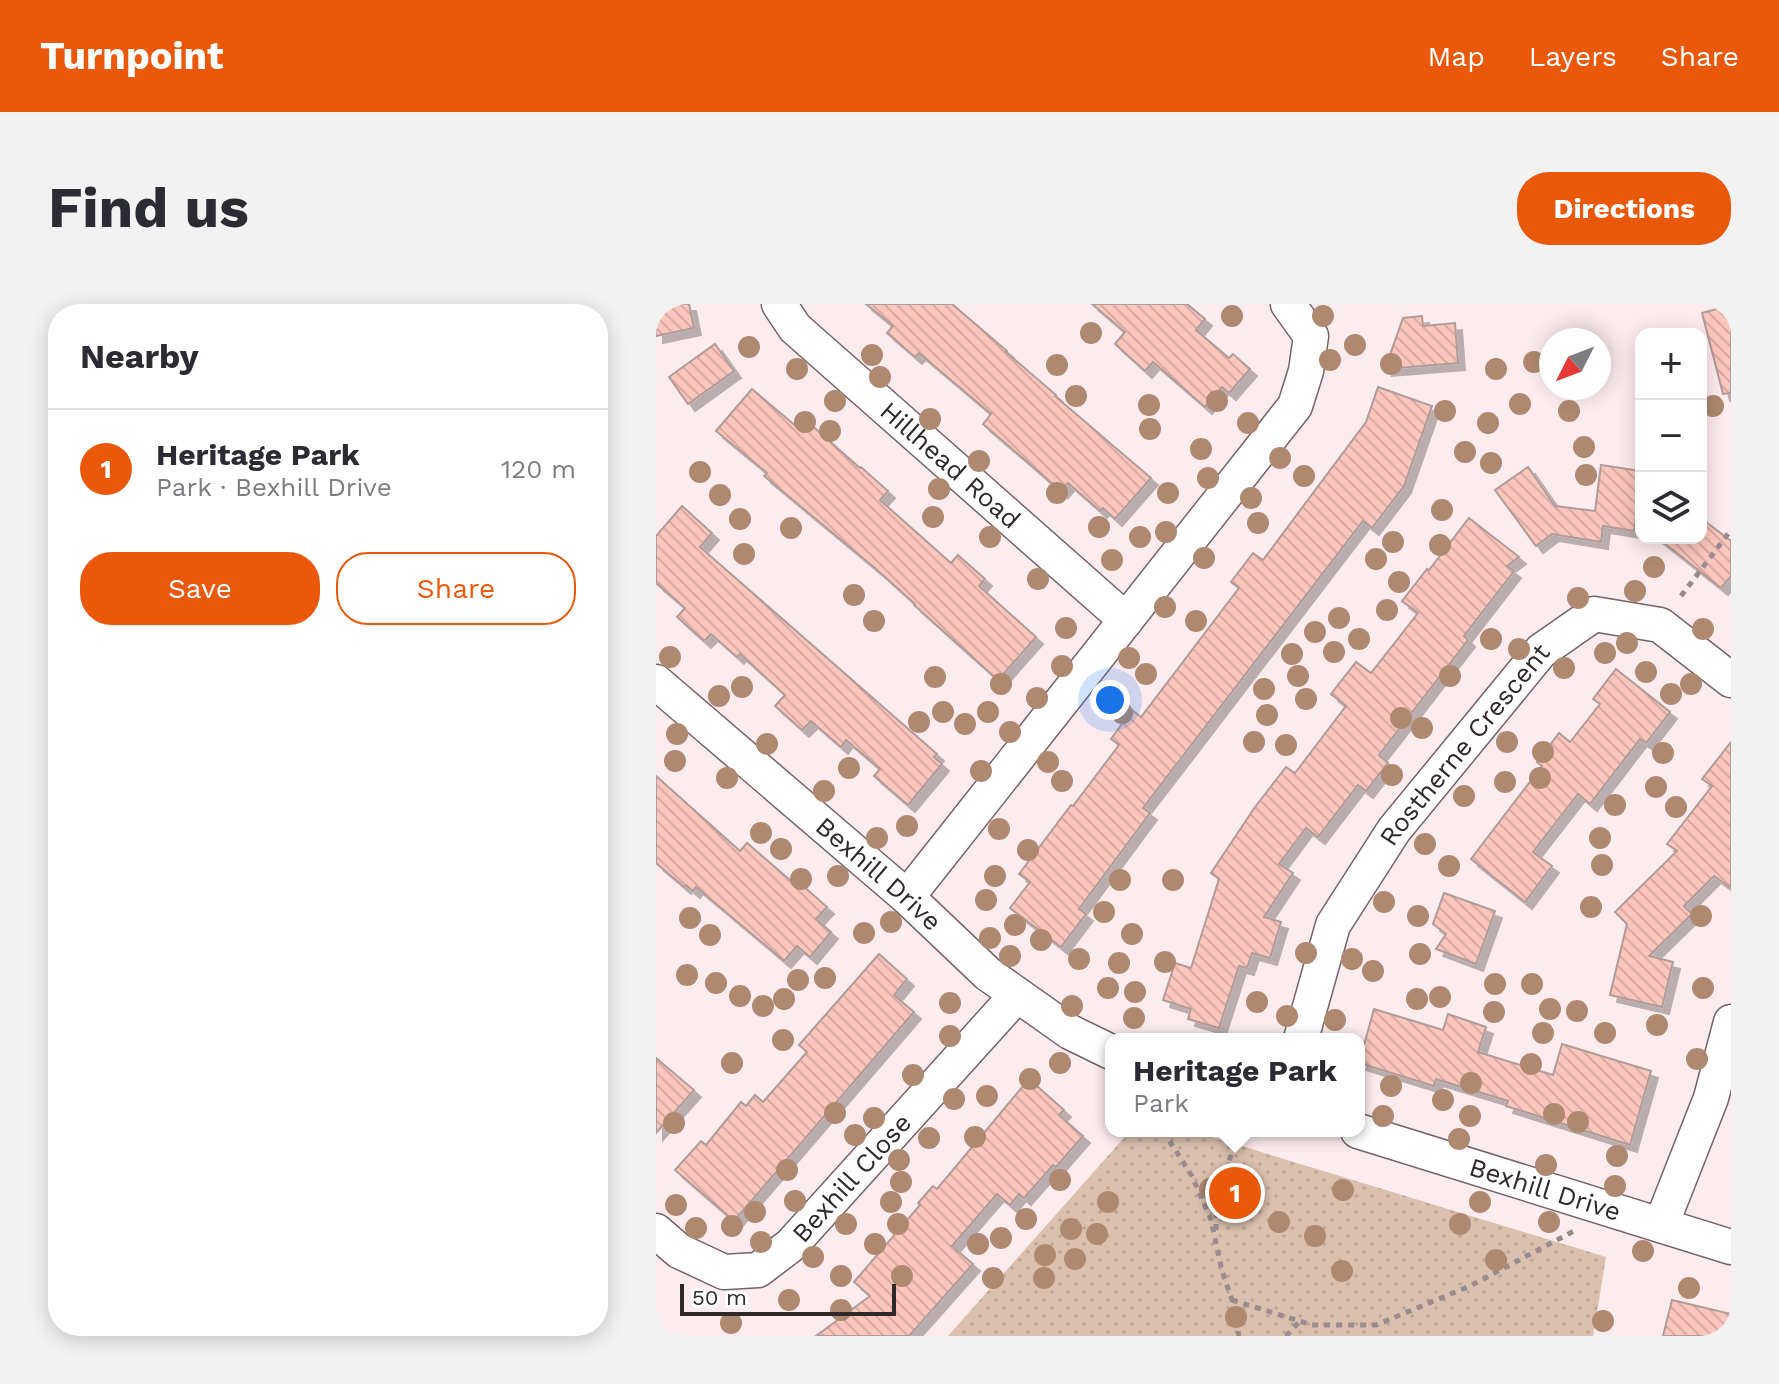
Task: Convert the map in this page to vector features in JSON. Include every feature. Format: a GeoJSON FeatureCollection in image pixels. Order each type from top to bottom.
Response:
{"type":"FeatureCollection","features":[{"type":"Feature","properties":{"kind":"street","name":"Hillhead Road"},"geometry":{"type":"LineString","coordinates":[[779,304],[795,328],[1126,620]]}},
{"type":"Feature","properties":{"kind":"street"},"geometry":{"type":"LineString","coordinates":[[907,897],[1295,406],[1306,371],[1311,336],[1288,304]]}},
{"type":"Feature","properties":{"kind":"street","name":"Rostherne Crescent"},"geometry":{"type":"LineString","coordinates":[[1303,1033],[1333,925],[1394,830],[1541,651],[1594,614],[1660,625],[1731,680]]}},
{"type":"Feature","properties":{"kind":"street","name":"Bexhill Drive"},"geometry":{"type":"LineString","coordinates":[[656,682],[907,897],[988,974],[1070,1032],[1105,1049]]}},
{"type":"Feature","properties":{"kind":"street","name":"Bexhill Close"},"geometry":{"type":"LineString","coordinates":[[656,1231],[679,1251],[724,1272],[758,1270],[791,1245],[1017,995]]}},
{"type":"Feature","properties":{"kind":"street"},"geometry":{"type":"LineString","coordinates":[[1661,1225],[1711,1098],[1731,1022]]}},
{"type":"Feature","properties":{"kind":"street","name":"Bexhill Drive"},"geometry":{"type":"LineString","coordinates":[[1365,1133],[1731,1247]]}},
{"type":"Feature","properties":{"kind":"path"},"geometry":{"type":"LineString","coordinates":[[1681,596],[1731,530]]}},
{"type":"Feature","properties":{"kind":"path"},"geometry":{"type":"LineString","coordinates":[[1167,1137],[1192,1176],[1211,1220],[1239,1336]]}},
{"type":"Feature","properties":{"kind":"path"},"geometry":{"type":"LineString","coordinates":[[1216,1239],[1216,1198],[1237,1138]]}},
{"type":"Feature","properties":{"kind":"path"},"geometry":{"type":"LineString","coordinates":[[1232,1300],[1312,1325],[1376,1325],[1470,1286],[1612,1210]]}},
{"type":"Feature","properties":{"kind":"path"},"geometry":{"type":"LineString","coordinates":[[1286,1336],[1300,1321]]}},
{"type":"Feature","properties":{"kind":"shaded area"},"geometry":{"type":"Polygon","coordinates":[[[1125,1137],[1212,1137],[1606,1257],[1593,1336],[948,1336],[1125,1137]]]}},
{"type":"Feature","properties":{"kind":"building"},"geometry":{"type":"Polygon","coordinates":[[[656,304],[689,304],[694,328],[656,336],[656,304]]]}},
{"type":"Feature","properties":{"kind":"building"},"geometry":{"type":"Polygon","coordinates":[[[866,304],[952,304],[1151,478],[1115,519],[1103,508],[1100,511],[1068,483],[1061,491],[983,424],[991,414],[919,353],[915,357],[887,333],[893,326],[866,304]]]}},
{"type":"Feature","properties":{"kind":"building"},"geometry":{"type":"Polygon","coordinates":[[[1092,304],[1187,304],[1205,319],[1196,330],[1229,358],[1233,354],[1250,369],[1229,393],[1222,387],[1205,407],[1153,362],[1145,371],[1115,344],[1125,332],[1092,304]]]}},
{"type":"Feature","properties":{"kind":"building"},"geometry":{"type":"Polygon","coordinates":[[[1731,305],[1731,393],[1723,394],[1702,313],[1731,305]]]}},
{"type":"Feature","properties":{"kind":"building"},"geometry":{"type":"Polygon","coordinates":[[[1422,316],[1423,326],[1455,323],[1458,363],[1385,369],[1403,318],[1422,316]]]}},
{"type":"Feature","properties":{"kind":"building"},"geometry":{"type":"Polygon","coordinates":[[[715,344],[734,371],[688,404],[669,377],[715,344]]]}},
{"type":"Feature","properties":{"kind":"building"},"geometry":{"type":"Polygon","coordinates":[[[1378,387],[1432,406],[1404,486],[1372,528],[1363,521],[1143,808],[1150,813],[1079,909],[1086,914],[1061,947],[1010,908],[1030,882],[1019,874],[1119,745],[1111,739],[1132,710],[1141,717],[1239,588],[1231,582],[1253,553],[1263,560],[1366,422],[1378,387]]]}},
{"type":"Feature","properties":{"kind":"building"},"geometry":{"type":"Polygon","coordinates":[[[752,389],[803,432],[810,424],[861,467],[888,491],[880,500],[951,563],[958,555],[985,579],[979,586],[1036,637],[998,680],[876,569],[764,476],[767,473],[716,431],[752,389]]]}},
{"type":"Feature","properties":{"kind":"building"},"geometry":{"type":"Polygon","coordinates":[[[1601,465],[1635,470],[1634,531],[1603,526],[1601,542],[1552,534],[1536,546],[1495,490],[1528,467],[1555,506],[1595,511],[1601,465]]]}},
{"type":"Feature","properties":{"kind":"building"},"geometry":{"type":"Polygon","coordinates":[[[682,506],[712,533],[700,547],[937,754],[934,757],[942,764],[908,805],[874,776],[880,769],[846,740],[841,747],[811,721],[802,730],[775,706],[785,695],[740,654],[737,657],[711,634],[704,641],[677,617],[685,608],[656,583],[656,536],[682,506]]]}},
{"type":"Feature","properties":{"kind":"building"},"geometry":{"type":"Polygon","coordinates":[[[1469,518],[1519,557],[1507,566],[1514,571],[1464,636],[1468,640],[1379,755],[1388,763],[1366,791],[1358,785],[1318,837],[1306,828],[1279,864],[1293,873],[1264,917],[1281,922],[1270,958],[1252,953],[1247,968],[1239,966],[1219,1028],[1188,1019],[1191,1009],[1163,1000],[1175,963],[1191,968],[1219,879],[1211,873],[1286,767],[1295,773],[1346,706],[1331,694],[1356,662],[1371,673],[1418,613],[1402,601],[1469,518]]]}},
{"type":"Feature","properties":{"kind":"building"},"geometry":{"type":"Polygon","coordinates":[[[1707,523],[1731,541],[1731,576],[1721,588],[1666,544],[1707,544],[1707,523]]]}},
{"type":"Feature","properties":{"kind":"building"},"geometry":{"type":"Polygon","coordinates":[[[1616,669],[1670,712],[1646,743],[1640,739],[1590,804],[1578,794],[1533,852],[1552,866],[1525,902],[1471,859],[1542,766],[1537,762],[1559,733],[1570,742],[1600,704],[1593,699],[1616,669]]]}},
{"type":"Feature","properties":{"kind":"building"},"geometry":{"type":"Polygon","coordinates":[[[1731,742],[1731,888],[1714,876],[1684,906],[1692,914],[1649,956],[1673,962],[1662,1007],[1610,995],[1627,924],[1615,912],[1677,851],[1667,844],[1712,786],[1702,779],[1731,742]]]}},
{"type":"Feature","properties":{"kind":"building"},"geometry":{"type":"Polygon","coordinates":[[[656,776],[740,851],[747,843],[827,907],[816,919],[831,932],[810,957],[797,946],[784,961],[696,887],[693,891],[686,885],[684,887],[656,863],[656,776]]]}},
{"type":"Feature","properties":{"kind":"building"},"geometry":{"type":"Polygon","coordinates":[[[1444,893],[1495,911],[1476,964],[1436,949],[1446,934],[1433,924],[1444,893]]]}},
{"type":"Feature","properties":{"kind":"building"},"geometry":{"type":"Polygon","coordinates":[[[879,954],[907,979],[894,995],[914,1012],[734,1221],[675,1170],[701,1141],[706,1145],[741,1102],[746,1106],[755,1095],[763,1102],[807,1052],[799,1045],[879,954]]]}},
{"type":"Feature","properties":{"kind":"building"},"geometry":{"type":"Polygon","coordinates":[[[1374,1009],[1443,1030],[1448,1014],[1486,1027],[1478,1052],[1553,1075],[1562,1044],[1651,1071],[1630,1145],[1506,1106],[1508,1101],[1436,1079],[1434,1086],[1365,1065],[1365,1041],[1374,1009]]]}},
{"type":"Feature","properties":{"kind":"building"},"geometry":{"type":"Polygon","coordinates":[[[656,1058],[694,1090],[656,1133],[656,1058]]]}},
{"type":"Feature","properties":{"kind":"building"},"geometry":{"type":"Polygon","coordinates":[[[1029,1079],[1064,1110],[1059,1115],[1083,1136],[1024,1198],[1019,1194],[1010,1205],[997,1194],[952,1246],[973,1264],[909,1336],[816,1336],[870,1296],[854,1282],[920,1205],[918,1203],[933,1186],[937,1189],[1029,1079]]]}},
{"type":"Feature","properties":{"kind":"building"},"geometry":{"type":"Polygon","coordinates":[[[1672,1300],[1731,1314],[1731,1336],[1663,1336],[1672,1300]]]}},
{"type":"Feature","properties":{"kind":"place","name":"Heritage Park"},"geometry":{"type":"Point","coordinates":[1235,1193]}}]}
